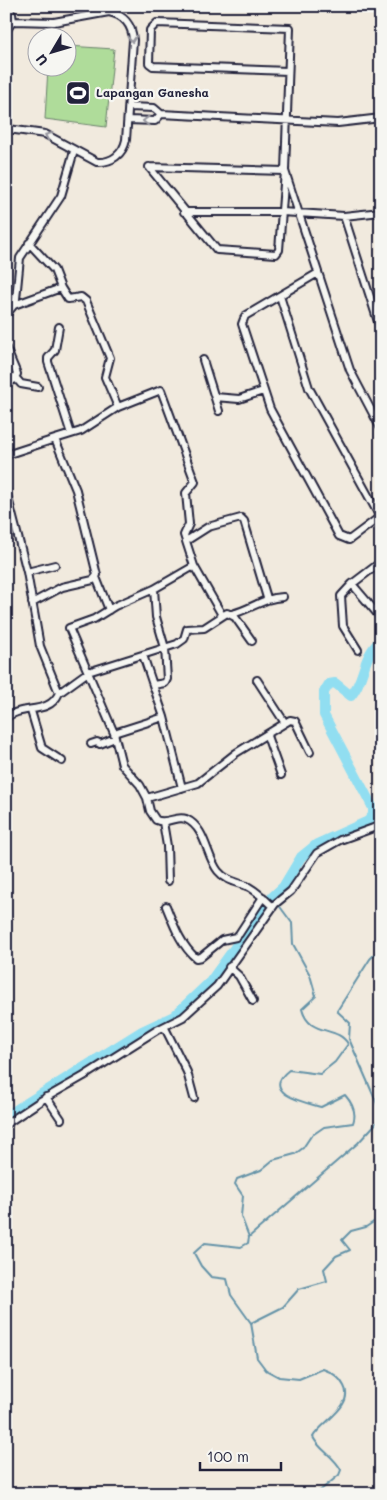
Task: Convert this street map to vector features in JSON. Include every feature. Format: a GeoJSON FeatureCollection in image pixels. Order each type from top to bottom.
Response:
{"type":"FeatureCollection","features":[{"type":"Feature","properties":{"kind":"street"},"geometry":{"type":"LineString","coordinates":[[374,6],[380,14]]}},
{"type":"Feature","properties":{"kind":"street"},"geometry":{"type":"LineString","coordinates":[[6,8],[12,14],[13,21],[6,31]]}},
{"type":"Feature","properties":{"kind":"street"},"geometry":{"type":"LineString","coordinates":[[6,121],[7,132],[45,134],[97,162],[115,158],[125,147],[129,107],[132,34],[130,26],[122,16],[109,12],[54,22],[13,21]]}},
{"type":"Feature","properties":{"kind":"street"},"geometry":{"type":"LineString","coordinates":[[285,171],[149,167],[217,250],[276,254],[279,250],[285,171],[290,28],[157,23],[150,30],[149,63],[153,66],[288,71]]}},
{"type":"Feature","properties":{"kind":"street"},"geometry":{"type":"LineString","coordinates":[[129,107],[154,108],[161,114],[287,121],[338,123],[381,118]]}},
{"type":"Feature","properties":{"kind":"street"},"geometry":{"type":"LineString","coordinates":[[128,120],[155,121],[161,114]]}},
{"type":"Feature","properties":{"kind":"street"},"geometry":{"type":"LineString","coordinates":[[14,306],[18,264],[28,243],[61,196],[74,151]]}},
{"type":"Feature","properties":{"kind":"street"},"geometry":{"type":"LineString","coordinates":[[285,171],[350,370],[381,429]]}},
{"type":"Feature","properties":{"kind":"street"},"geometry":{"type":"LineString","coordinates":[[184,212],[282,212],[344,216],[381,212]]}},
{"type":"Feature","properties":{"kind":"street"},"geometry":{"type":"LineString","coordinates":[[344,216],[381,331]]}},
{"type":"Feature","properties":{"kind":"street"},"geometry":{"type":"LineString","coordinates":[[28,243],[54,270],[60,288],[68,299],[82,297],[86,301],[110,358],[105,377],[118,407]]}},
{"type":"Feature","properties":{"kind":"street"},"geometry":{"type":"LineString","coordinates":[[280,296],[309,388],[380,517],[349,540],[340,536],[274,416],[263,391],[242,324],[245,316],[318,274]]}},
{"type":"Feature","properties":{"kind":"street"},"geometry":{"type":"LineString","coordinates":[[6,315],[14,306],[60,288]]}},
{"type":"Feature","properties":{"kind":"street"},"geometry":{"type":"LineString","coordinates":[[59,327],[55,350],[48,358],[48,362],[71,434]]}},
{"type":"Feature","properties":{"kind":"street"},"geometry":{"type":"LineString","coordinates":[[6,348],[17,370],[15,377],[6,385]]}},
{"type":"Feature","properties":{"kind":"street"},"geometry":{"type":"LineString","coordinates":[[203,360],[219,411]]}},
{"type":"Feature","properties":{"kind":"street"},"geometry":{"type":"LineString","coordinates":[[15,377],[21,384],[38,387]]}},
{"type":"Feature","properties":{"kind":"street"},"geometry":{"type":"LineString","coordinates":[[6,455],[87,428],[101,416],[118,407],[161,390],[195,482],[186,493],[189,524],[184,535],[194,566],[222,615]]}},
{"type":"Feature","properties":{"kind":"street"},"geometry":{"type":"LineString","coordinates":[[215,397],[239,400],[263,391]]}},
{"type":"Feature","properties":{"kind":"street"},"geometry":{"type":"LineString","coordinates":[[55,440],[76,490],[96,577],[109,610]]}},
{"type":"Feature","properties":{"kind":"street"},"geometry":{"type":"LineString","coordinates":[[6,490],[27,572],[40,646],[59,693]]}},
{"type":"Feature","properties":{"kind":"street"},"geometry":{"type":"LineString","coordinates":[[186,541],[213,525],[240,518],[244,522],[267,598]]}},
{"type":"Feature","properties":{"kind":"street"},"geometry":{"type":"LineString","coordinates":[[358,650],[343,626],[340,605],[341,596],[352,584],[381,562]]}},
{"type":"Feature","properties":{"kind":"street"},"geometry":{"type":"LineString","coordinates":[[27,572],[55,565]]}},
{"type":"Feature","properties":{"kind":"street"},"geometry":{"type":"LineString","coordinates":[[194,566],[154,589],[94,619],[68,629],[115,736],[122,765],[140,785],[154,817],[163,822],[183,818],[192,823],[201,834],[219,872],[231,882],[248,887],[263,897],[273,907]]}},
{"type":"Feature","properties":{"kind":"street"},"geometry":{"type":"LineString","coordinates":[[32,603],[62,588],[96,577]]}},
{"type":"Feature","properties":{"kind":"street"},"geometry":{"type":"LineString","coordinates":[[352,584],[381,618]]}},
{"type":"Feature","properties":{"kind":"street"},"geometry":{"type":"LineString","coordinates":[[153,685],[167,680],[165,648],[156,617],[154,589]]}},
{"type":"Feature","properties":{"kind":"street"},"geometry":{"type":"LineString","coordinates":[[6,718],[14,713],[31,711],[50,704],[59,693],[88,672],[182,642],[187,629],[204,628],[222,615],[252,608],[267,598],[283,597]]}},
{"type":"Feature","properties":{"kind":"street"},"geometry":{"type":"LineString","coordinates":[[232,614],[252,641]]}},
{"type":"Feature","properties":{"kind":"street"},"geometry":{"type":"LineString","coordinates":[[143,655],[164,717],[182,788]]}},
{"type":"Feature","properties":{"kind":"street"},"geometry":{"type":"LineString","coordinates":[[257,680],[286,723]]}},
{"type":"Feature","properties":{"kind":"street"},"geometry":{"type":"LineString","coordinates":[[31,711],[42,748],[62,761]]}},
{"type":"Feature","properties":{"kind":"street"},"geometry":{"type":"LineString","coordinates":[[91,744],[97,742],[100,744],[115,736],[164,717]]}},
{"type":"Feature","properties":{"kind":"street"},"geometry":{"type":"LineString","coordinates":[[147,798],[182,788],[206,778],[236,753],[267,736],[290,720],[295,721],[310,752]]}},
{"type":"Feature","properties":{"kind":"street"},"geometry":{"type":"LineString","coordinates":[[267,736],[281,775]]}},
{"type":"Feature","properties":{"kind":"street"},"geometry":{"type":"LineString","coordinates":[[163,822],[167,846],[168,880]]}},
{"type":"Feature","properties":{"kind":"street"},"geometry":{"type":"LineString","coordinates":[[6,1124],[46,1097],[157,1030],[165,1028],[181,1019],[205,997],[229,968],[273,907],[291,891],[317,853],[340,840],[376,828],[381,829]]}},
{"type":"Feature","properties":{"kind":"street"},"geometry":{"type":"LineString","coordinates":[[166,906],[175,927],[190,951],[196,958],[201,958],[222,940],[236,937],[263,897]]}},
{"type":"Feature","properties":{"kind":"street"},"geometry":{"type":"LineString","coordinates":[[229,968],[239,976],[253,1001]]}},
{"type":"Feature","properties":{"kind":"street"},"geometry":{"type":"LineString","coordinates":[[165,1028],[188,1077],[194,1098]]}},
{"type":"Feature","properties":{"kind":"street"},"geometry":{"type":"LineString","coordinates":[[46,1097],[61,1119]]}},
{"type":"Feature","properties":{"kind":"green space","name":"Lapangan Ganesha"},"geometry":{"type":"Polygon","coordinates":[[[78,47],[114,49],[106,127],[45,119],[47,78],[78,78],[78,47]]]}},
{"type":"Feature","properties":{"kind":"waterway"},"geometry":{"type":"LineString","coordinates":[[6,1116],[142,1031],[174,1016],[210,982],[269,900],[283,887],[301,857],[317,844],[368,821],[373,815],[373,808],[324,715],[324,692],[329,684],[335,683],[351,696],[356,689],[370,653],[381,640]]}},
{"type":"Feature","properties":{"kind":"waterway"},"geometry":{"type":"LineString","coordinates":[[278,904],[292,923],[293,944],[310,975],[316,996],[302,1009],[306,1018],[311,1024],[337,1034],[348,1044],[335,1062],[320,1074],[289,1070],[281,1078],[279,1085],[288,1096],[321,1107],[345,1095],[353,1108],[354,1119],[353,1123],[324,1127],[311,1136],[303,1148],[295,1154],[273,1160],[261,1170],[237,1179],[235,1184],[243,1196],[241,1216],[249,1237],[248,1243],[241,1247],[205,1243],[194,1253],[201,1266],[211,1277],[227,1279],[231,1295],[251,1323],[257,1358],[266,1370],[279,1377],[299,1379],[323,1369],[340,1380],[344,1386],[346,1393],[341,1407],[313,1437],[341,1470],[339,1475],[316,1494]]}},
{"type":"Feature","properties":{"kind":"waterway"},"geometry":{"type":"LineString","coordinates":[[249,1237],[358,1143],[380,1119],[381,1113],[349,1039],[350,1023],[337,1011],[370,959],[381,948]]}},
{"type":"Feature","properties":{"kind":"waterway"},"geometry":{"type":"LineString","coordinates":[[251,1323],[283,1307],[299,1289],[327,1281],[324,1269],[336,1256],[350,1250],[342,1240],[351,1231],[366,1227],[381,1217]]}},
{"type":"Feature","properties":{"kind":"place","name":"Lapangan Ganesha"},"geometry":{"type":"Point","coordinates":[78,93]}}]}
